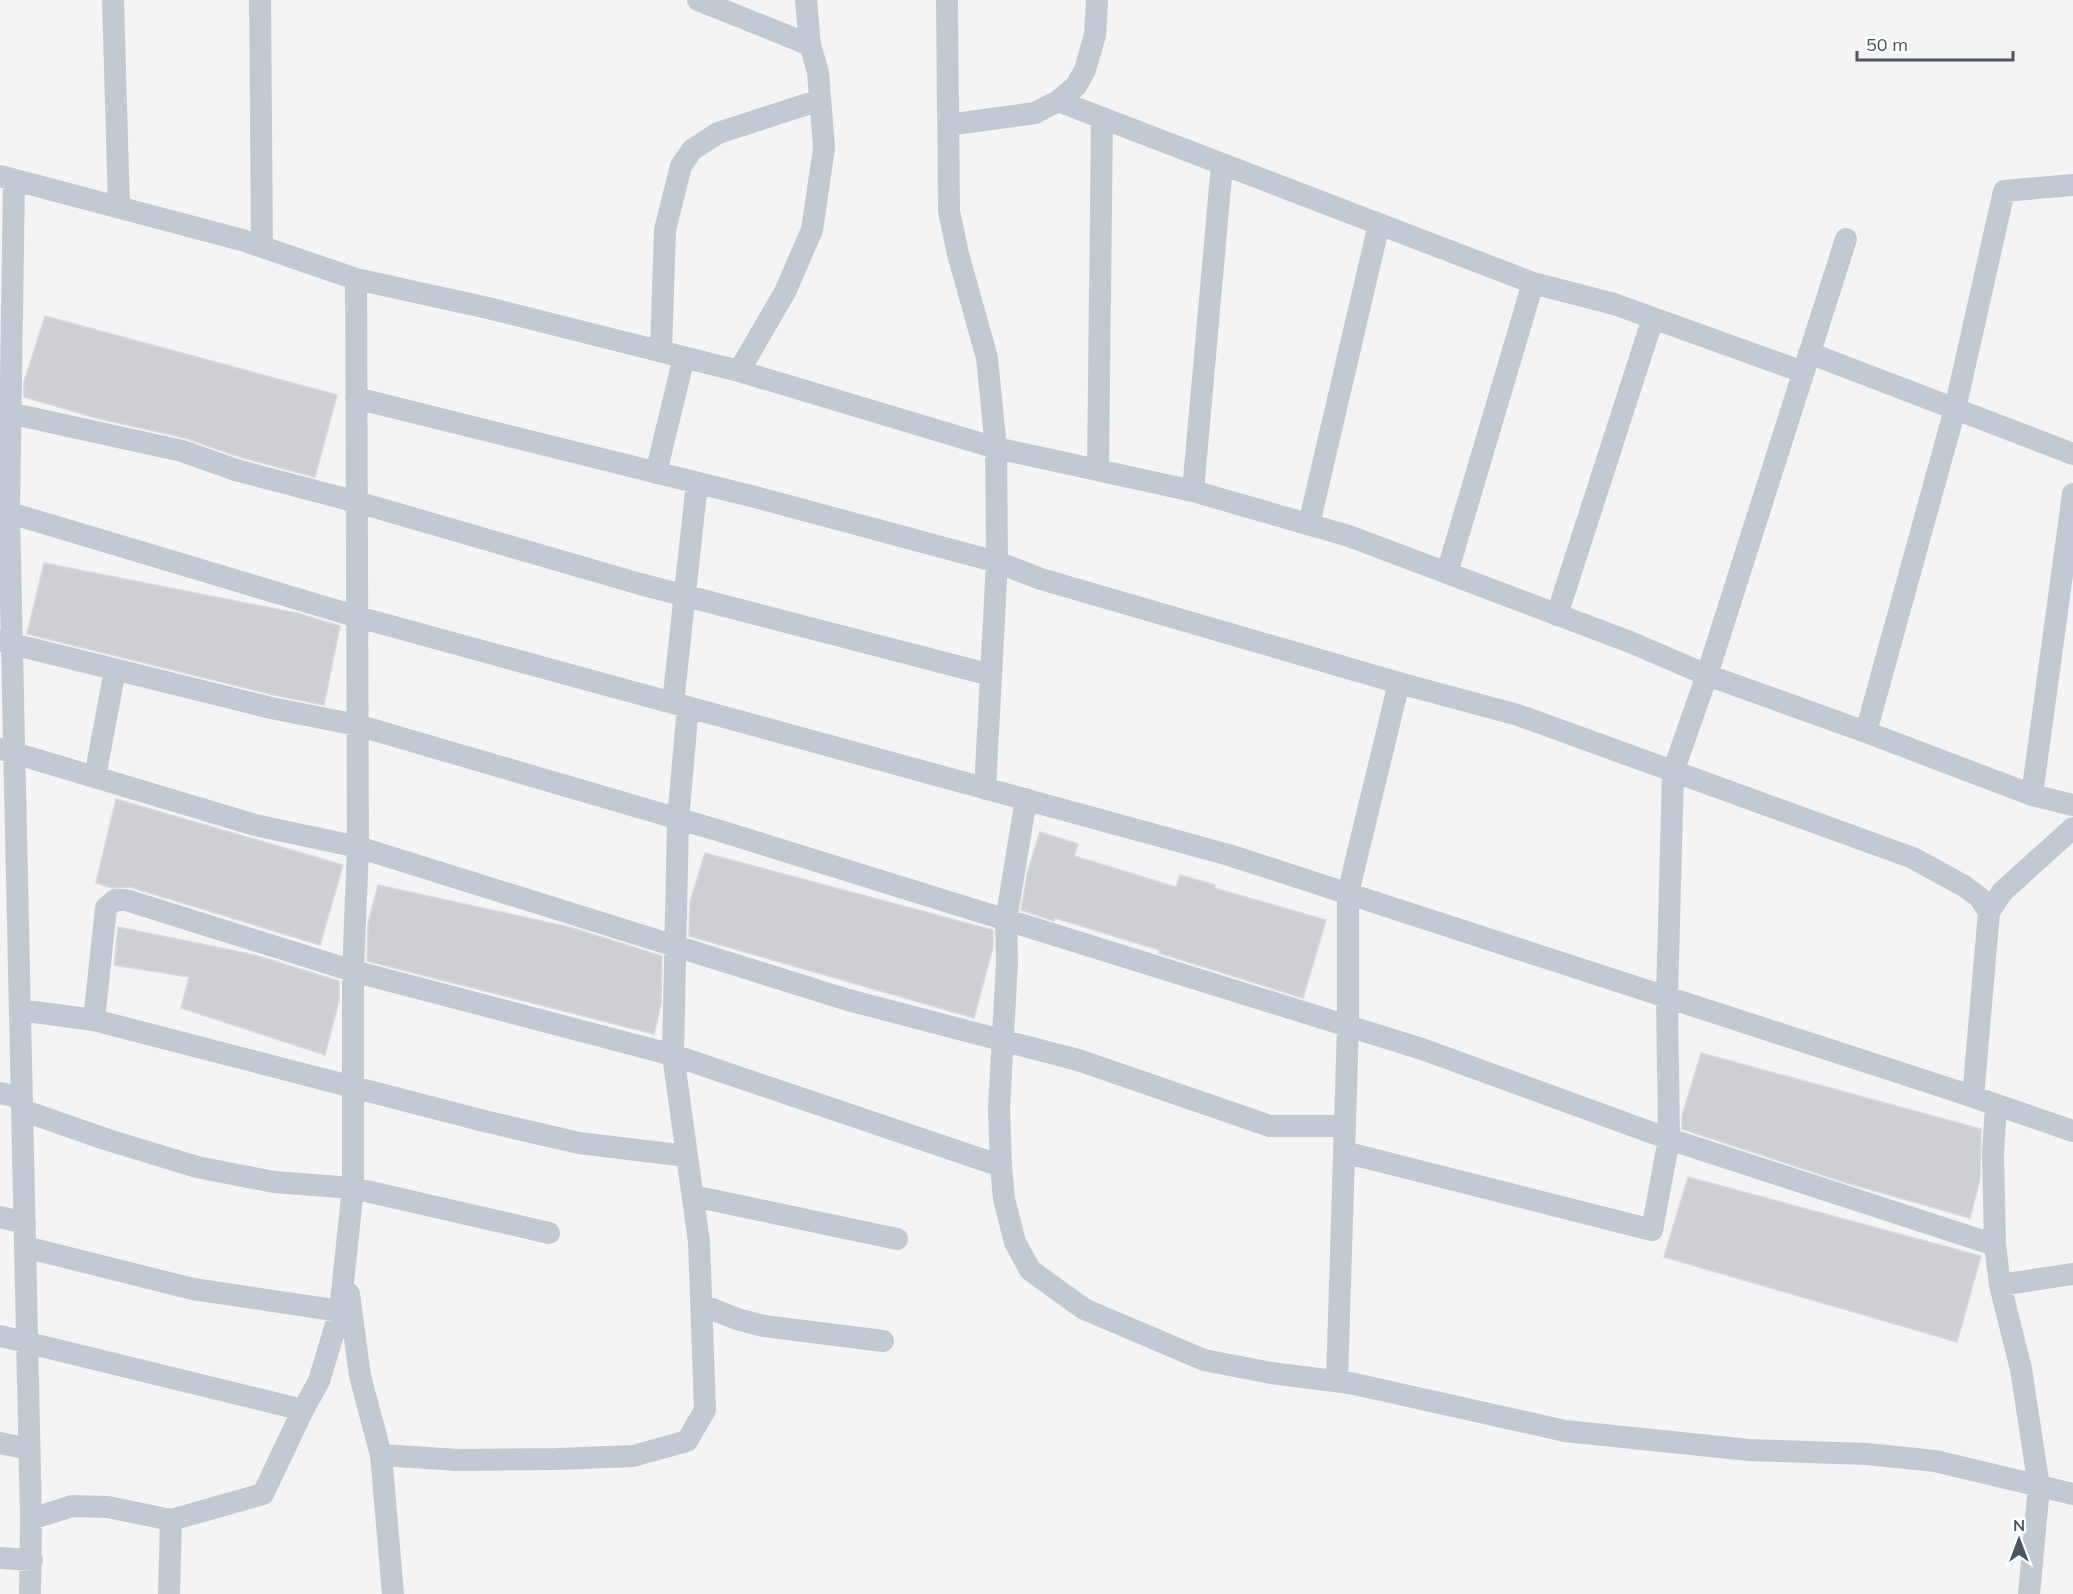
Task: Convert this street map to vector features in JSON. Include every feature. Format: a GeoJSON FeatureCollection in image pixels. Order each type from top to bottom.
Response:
{"type":"FeatureCollection","features":[{"type":"Feature","properties":{"kind":"street"},"geometry":{"type":"LineString","coordinates":[[113,0],[119,208]]}},
{"type":"Feature","properties":{"kind":"street"},"geometry":{"type":"LineString","coordinates":[[260,0],[262,247]]}},
{"type":"Feature","properties":{"kind":"street"},"geometry":{"type":"LineString","coordinates":[[698,0],[810,45]]}},
{"type":"Feature","properties":{"kind":"street"},"geometry":{"type":"LineString","coordinates":[[739,371],[785,292],[812,230],[824,148],[818,72],[810,45],[806,0]]}},
{"type":"Feature","properties":{"kind":"street"},"geometry":{"type":"LineString","coordinates":[[947,0],[949,211],[958,254],[987,358],[996,448],[997,562],[986,789]]}},
{"type":"Feature","properties":{"kind":"street"},"geometry":{"type":"LineString","coordinates":[[948,125],[1035,113],[1058,101],[1076,86],[1085,70],[1095,35],[1096,0]]}},
{"type":"Feature","properties":{"kind":"street"},"geometry":{"type":"LineString","coordinates":[[661,351],[665,230],[681,166],[692,150],[718,133],[820,100]]}},
{"type":"Feature","properties":{"kind":"street"},"geometry":{"type":"LineString","coordinates":[[1058,101],[1533,283],[1614,304],[1653,318],[1954,409],[2073,454]]}},
{"type":"Feature","properties":{"kind":"street"},"geometry":{"type":"LineString","coordinates":[[1098,470],[1102,118]]}},
{"type":"Feature","properties":{"kind":"street"},"geometry":{"type":"LineString","coordinates":[[1193,491],[1222,164]]}},
{"type":"Feature","properties":{"kind":"street"},"geometry":{"type":"LineString","coordinates":[[30,1594],[32,1560],[20,1010],[9,857],[4,511],[7,178],[262,247],[356,279],[488,308],[739,371],[996,448],[1193,491],[1349,536],[1630,642],[1707,675],[2032,795],[2073,805]]}},
{"type":"Feature","properties":{"kind":"street"},"geometry":{"type":"LineString","coordinates":[[1866,732],[1954,409],[2004,191],[2073,185]]}},
{"type":"Feature","properties":{"kind":"street"},"geometry":{"type":"LineString","coordinates":[[1309,524],[1379,224]]}},
{"type":"Feature","properties":{"kind":"street"},"geometry":{"type":"LineString","coordinates":[[1344,1152],[1652,1230],[1669,1139],[1667,997],[1673,772],[1707,675],[1846,239]]}},
{"type":"Feature","properties":{"kind":"street"},"geometry":{"type":"LineString","coordinates":[[31,1519],[72,1506],[108,1507],[171,1520],[262,1494],[319,1381],[340,1311],[353,1188],[353,971],[358,847],[356,279]]}},
{"type":"Feature","properties":{"kind":"street"},"geometry":{"type":"LineString","coordinates":[[1447,573],[1533,283]]}},
{"type":"Feature","properties":{"kind":"street"},"geometry":{"type":"LineString","coordinates":[[1557,615],[1653,318]]}},
{"type":"Feature","properties":{"kind":"street"},"geometry":{"type":"LineString","coordinates":[[656,474],[684,357]]}},
{"type":"Feature","properties":{"kind":"street"},"geometry":{"type":"LineString","coordinates":[[356,398],[698,483],[997,562],[1041,579],[1399,683],[1518,715],[1913,858],[1964,886],[1979,897],[1989,912]]}},
{"type":"Feature","properties":{"kind":"street"},"geometry":{"type":"LineString","coordinates":[[5,413],[182,451],[236,470],[357,502],[686,596],[991,675]]}},
{"type":"Feature","properties":{"kind":"street"},"geometry":{"type":"LineString","coordinates":[[381,1455],[458,1460],[633,1456],[687,1441],[705,1410],[699,1242],[673,1055],[680,705],[686,596],[698,483]]}},
{"type":"Feature","properties":{"kind":"street"},"geometry":{"type":"LineString","coordinates":[[2032,795],[2073,494]]}},
{"type":"Feature","properties":{"kind":"street"},"geometry":{"type":"LineString","coordinates":[[4,511],[358,617],[1229,855],[2073,1131]]}},
{"type":"Feature","properties":{"kind":"street"},"geometry":{"type":"LineString","coordinates":[[6,643],[271,708],[357,725],[678,819],[1422,1049],[1669,1139],[1995,1245]]}},
{"type":"Feature","properties":{"kind":"street"},"geometry":{"type":"LineString","coordinates":[[95,777],[115,670]]}},
{"type":"Feature","properties":{"kind":"street"},"geometry":{"type":"LineString","coordinates":[[1337,1382],[1348,1026],[1348,893],[1399,683]]}},
{"type":"Feature","properties":{"kind":"street"},"geometry":{"type":"LineString","coordinates":[[8,751],[255,825],[358,847],[848,1000],[1078,1060],[1270,1126],[1345,1126]]}},
{"type":"Feature","properties":{"kind":"street"},"geometry":{"type":"LineString","coordinates":[[1026,800],[1006,921],[1007,963],[999,1108],[1000,1166],[1004,1199],[1015,1242],[1030,1270],[1084,1309],[1204,1360],[1271,1373],[1337,1382],[1564,1431],[1749,1450],[1867,1454],[1935,1461],[2073,1494]]}},
{"type":"Feature","properties":{"kind":"street"},"geometry":{"type":"LineString","coordinates":[[1973,1097],[1989,912],[2002,892],[2073,828]]}},
{"type":"Feature","properties":{"kind":"street"},"geometry":{"type":"LineString","coordinates":[[94,1020],[106,908],[115,900],[126,900],[353,971],[673,1055],[1000,1166]]}},
{"type":"Feature","properties":{"kind":"street"},"geometry":{"type":"LineString","coordinates":[[20,1010],[94,1020],[488,1122],[579,1143],[687,1155]]}},
{"type":"Feature","properties":{"kind":"street"},"geometry":{"type":"LineString","coordinates":[[0,1093],[105,1139],[197,1167],[273,1182],[353,1188],[549,1233]]}},
{"type":"Feature","properties":{"kind":"street"},"geometry":{"type":"LineString","coordinates":[[1996,1105],[1992,1163],[1995,1245],[2000,1285],[2021,1369],[2039,1487],[2029,1594]]}},
{"type":"Feature","properties":{"kind":"street"},"geometry":{"type":"LineString","coordinates":[[693,1196],[897,1239]]}},
{"type":"Feature","properties":{"kind":"street"},"geometry":{"type":"LineString","coordinates":[[0,1217],[25,1223]]}},
{"type":"Feature","properties":{"kind":"street"},"geometry":{"type":"LineString","coordinates":[[25,1247],[193,1289],[340,1311]]}},
{"type":"Feature","properties":{"kind":"street"},"geometry":{"type":"LineString","coordinates":[[345,1262],[360,1376],[381,1455],[393,1594]]}},
{"type":"Feature","properties":{"kind":"street"},"geometry":{"type":"LineString","coordinates":[[2000,1285],[2073,1274]]}},
{"type":"Feature","properties":{"kind":"street"},"geometry":{"type":"LineString","coordinates":[[702,1305],[737,1319],[764,1326],[883,1341]]}},
{"type":"Feature","properties":{"kind":"street"},"geometry":{"type":"LineString","coordinates":[[0,1336],[303,1410]]}},
{"type":"Feature","properties":{"kind":"street"},"geometry":{"type":"LineString","coordinates":[[0,1443],[29,1449]]}},
{"type":"Feature","properties":{"kind":"street"},"geometry":{"type":"LineString","coordinates":[[169,1594],[171,1520]]}},
{"type":"Feature","properties":{"kind":"street"},"geometry":{"type":"LineString","coordinates":[[0,1558],[32,1560]]}},
{"type":"Feature","properties":{"kind":"building"},"geometry":{"type":"Polygon","coordinates":[[[45,316],[337,395],[315,477],[240,457],[185,438],[96,418],[24,397],[24,382],[45,316]]]}},
{"type":"Feature","properties":{"kind":"building"},"geometry":{"type":"Polygon","coordinates":[[[44,563],[297,613],[340,626],[324,705],[274,695],[27,634],[44,563]]]}},
{"type":"Feature","properties":{"kind":"building"},"geometry":{"type":"Polygon","coordinates":[[[116,799],[343,865],[320,945],[130,887],[112,888],[96,883],[116,799]]]}},
{"type":"Feature","properties":{"kind":"building"},"geometry":{"type":"Polygon","coordinates":[[[1040,832],[1078,844],[1074,856],[1176,887],[1180,875],[1215,885],[1214,888],[1326,920],[1303,998],[1159,953],[1159,950],[1021,910],[1028,870],[1040,832]]]}},
{"type":"Feature","properties":{"kind":"building"},"geometry":{"type":"Polygon","coordinates":[[[705,853],[993,930],[993,947],[974,1018],[689,936],[690,902],[705,853]]]}},
{"type":"Feature","properties":{"kind":"building"},"geometry":{"type":"Polygon","coordinates":[[[378,885],[569,927],[662,956],[661,1004],[654,1034],[367,961],[368,923],[378,885]]]}},
{"type":"Feature","properties":{"kind":"building"},"geometry":{"type":"Polygon","coordinates":[[[118,927],[255,955],[339,981],[339,1001],[325,1055],[181,1008],[189,977],[114,965],[118,927]]]}},
{"type":"Feature","properties":{"kind":"building"},"geometry":{"type":"Polygon","coordinates":[[[1701,1053],[1981,1129],[1980,1179],[1970,1218],[1847,1183],[1682,1129],[1682,1116],[1701,1053]]]}},
{"type":"Feature","properties":{"kind":"building"},"geometry":{"type":"Polygon","coordinates":[[[1688,1177],[1981,1256],[1957,1342],[1664,1257],[1688,1177]]]}}]}
